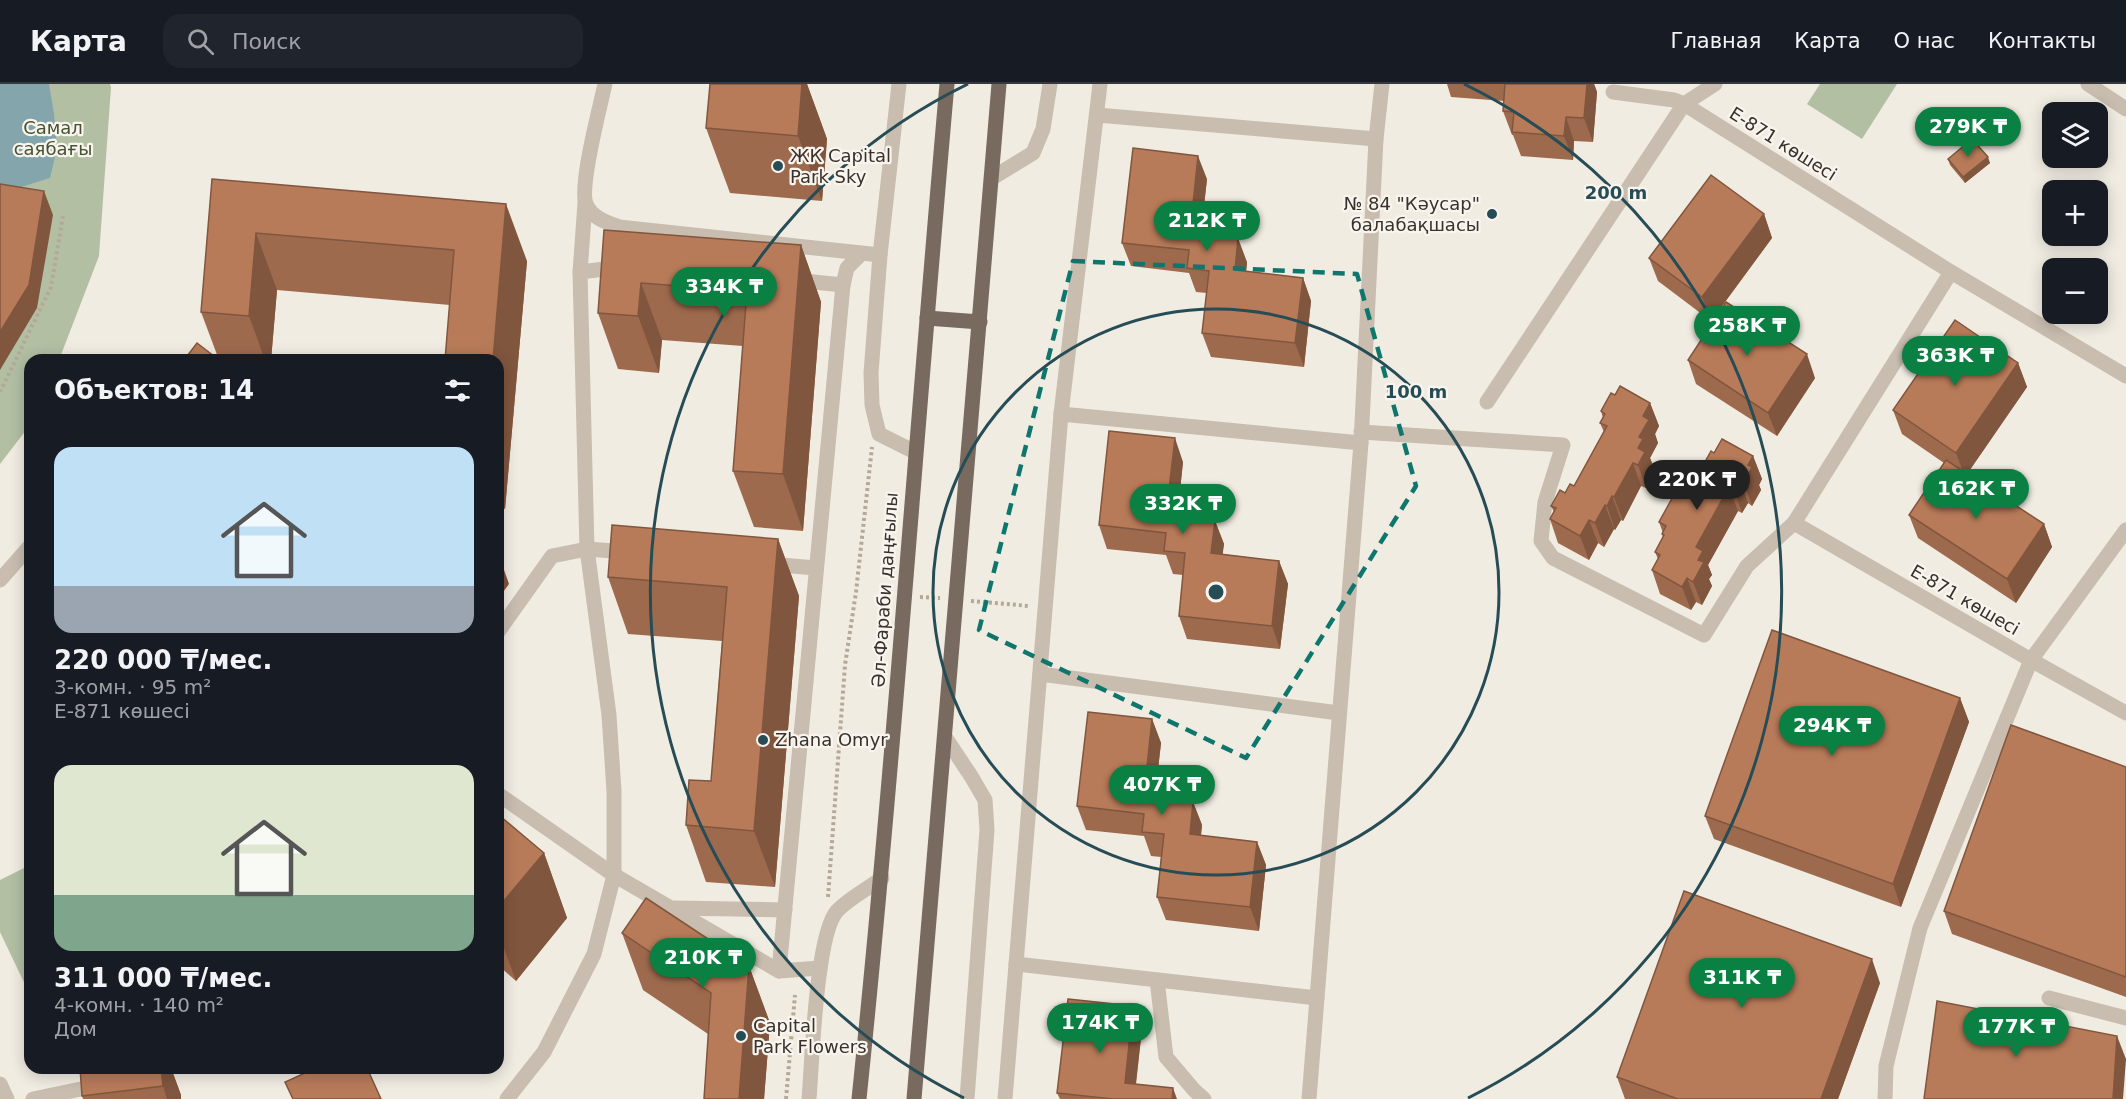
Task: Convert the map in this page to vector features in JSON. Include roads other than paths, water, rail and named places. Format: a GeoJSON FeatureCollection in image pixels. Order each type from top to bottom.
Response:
{"type":"FeatureCollection","features":[{"type":"Feature","properties":{"kind":"main road","name":"Әл-Фараби даңғылы"},"geometry":{"type":"LineString","coordinates":[[859,1099],[882,878],[915,452],[947,84]]}},
{"type":"Feature","properties":{"kind":"main road"},"geometry":{"type":"LineString","coordinates":[[914,1099],[999,84]]}},
{"type":"Feature","properties":{"kind":"main road"},"geometry":{"type":"LineString","coordinates":[[927,318],[980,322]]}},
{"type":"Feature","properties":{"kind":"street"},"geometry":{"type":"LineString","coordinates":[[507,1099],[544,1052],[594,954],[614,875],[614,791],[609,715],[587,549],[580,272],[585,182],[605,84]]}},
{"type":"Feature","properties":{"kind":"street"},"geometry":{"type":"LineString","coordinates":[[899,84],[880,255],[872,405],[879,434],[915,452]]}},
{"type":"Feature","properties":{"kind":"street"},"geometry":{"type":"LineString","coordinates":[[992,178],[1033,153],[1043,129],[1050,84]]}},
{"type":"Feature","properties":{"kind":"street"},"geometry":{"type":"LineString","coordinates":[[1005,1099],[1061,414],[1100,84]]}},
{"type":"Feature","properties":{"kind":"street"},"geometry":{"type":"LineString","coordinates":[[1309,1099],[1361,438],[1376,139],[1382,84]]}},
{"type":"Feature","properties":{"kind":"street"},"geometry":{"type":"LineString","coordinates":[[1487,402],[1684,104],[1715,84]]}},
{"type":"Feature","properties":{"kind":"street"},"geometry":{"type":"LineString","coordinates":[[2088,84],[2126,109]]}},
{"type":"Feature","properties":{"kind":"street","name":"Е-871 көшесі"},"geometry":{"type":"LineString","coordinates":[[1614,92],[1674,100],[1684,104],[1951,272],[2126,376]]}},
{"type":"Feature","properties":{"kind":"street"},"geometry":{"type":"LineString","coordinates":[[1097,115],[1376,139]]}},
{"type":"Feature","properties":{"kind":"street"},"geometry":{"type":"LineString","coordinates":[[585,203],[597,218],[619,227],[880,255]]}},
{"type":"Feature","properties":{"kind":"street"},"geometry":{"type":"LineString","coordinates":[[779,971],[843,285],[847,268],[861,254]]}},
{"type":"Feature","properties":{"kind":"street"},"geometry":{"type":"LineString","coordinates":[[580,272],[633,266]]}},
{"type":"Feature","properties":{"kind":"street"},"geometry":{"type":"LineString","coordinates":[[1061,414],[1361,438],[1563,445],[1545,502],[1541,541],[1553,558],[1704,635],[1747,566],[1794,523],[1951,272]]}},
{"type":"Feature","properties":{"kind":"street"},"geometry":{"type":"LineString","coordinates":[[776,278],[843,285]]}},
{"type":"Feature","properties":{"kind":"street","name":"Е-871 көшесі"},"geometry":{"type":"LineString","coordinates":[[1794,523],[2126,713]]}},
{"type":"Feature","properties":{"kind":"street","name":"Е-871 көшесі"},"geometry":{"type":"LineString","coordinates":[[2031,660],[2126,530]]}},
{"type":"Feature","properties":{"kind":"street"},"geometry":{"type":"LineString","coordinates":[[504,624],[552,556],[587,549],[644,554]]}},
{"type":"Feature","properties":{"kind":"street"},"geometry":{"type":"LineString","coordinates":[[0,580],[24,553]]}},
{"type":"Feature","properties":{"kind":"street"},"geometry":{"type":"LineString","coordinates":[[759,563],[816,568]]}},
{"type":"Feature","properties":{"kind":"street"},"geometry":{"type":"LineString","coordinates":[[1885,1099],[1886,1066],[1920,927],[2031,660]]}},
{"type":"Feature","properties":{"kind":"street"},"geometry":{"type":"LineString","coordinates":[[1040,674],[1339,713]]}},
{"type":"Feature","properties":{"kind":"street"},"geometry":{"type":"LineString","coordinates":[[945,737],[985,800],[987,830],[967,1099]]}},
{"type":"Feature","properties":{"kind":"street"},"geometry":{"type":"LineString","coordinates":[[504,798],[614,875],[779,971],[820,968]]}},
{"type":"Feature","properties":{"kind":"street"},"geometry":{"type":"LineString","coordinates":[[809,1099],[820,968],[830,922],[837,911],[882,878]]}},
{"type":"Feature","properties":{"kind":"street"},"geometry":{"type":"LineString","coordinates":[[671,908],[785,910]]}},
{"type":"Feature","properties":{"kind":"street"},"geometry":{"type":"LineString","coordinates":[[1016,964],[1317,998]]}},
{"type":"Feature","properties":{"kind":"street"},"geometry":{"type":"LineString","coordinates":[[1156,980],[1166,1057],[1204,1099]]}},
{"type":"Feature","properties":{"kind":"street"},"geometry":{"type":"LineString","coordinates":[[2049,998],[2126,1018]]}},
{"type":"Feature","properties":{"kind":"street"},"geometry":{"type":"LineString","coordinates":[[33,1099],[120,1081]]}},
{"type":"Feature","properties":{"kind":"street"},"geometry":{"type":"LineString","coordinates":[[0,1084],[7,1099]]}},
{"type":"Feature","properties":{"kind":"water"},"geometry":{"type":"Polygon","coordinates":[[[0,84],[49,84],[57,148],[50,178],[21,187],[0,190],[0,84]]]}},
{"type":"Feature","properties":{"kind":"place","name":"ЖК Capital Park Sky"},"geometry":{"type":"Point","coordinates":[778,166]}},
{"type":"Feature","properties":{"kind":"place","name":"№ 84 \"Кәусар\" балабақшасы"},"geometry":{"type":"Point","coordinates":[1492,214]}},
{"type":"Feature","properties":{"kind":"place","name":"Zhana Omyr"},"geometry":{"type":"Point","coordinates":[763,740]}},
{"type":"Feature","properties":{"kind":"place","name":"Capital Park Flowers"},"geometry":{"type":"Point","coordinates":[741,1036]}},
{"type":"Feature","properties":{"kind":"park label","name":"Самал саябағы"},"geometry":{"type":"Point","coordinates":[53,138]}}]}
